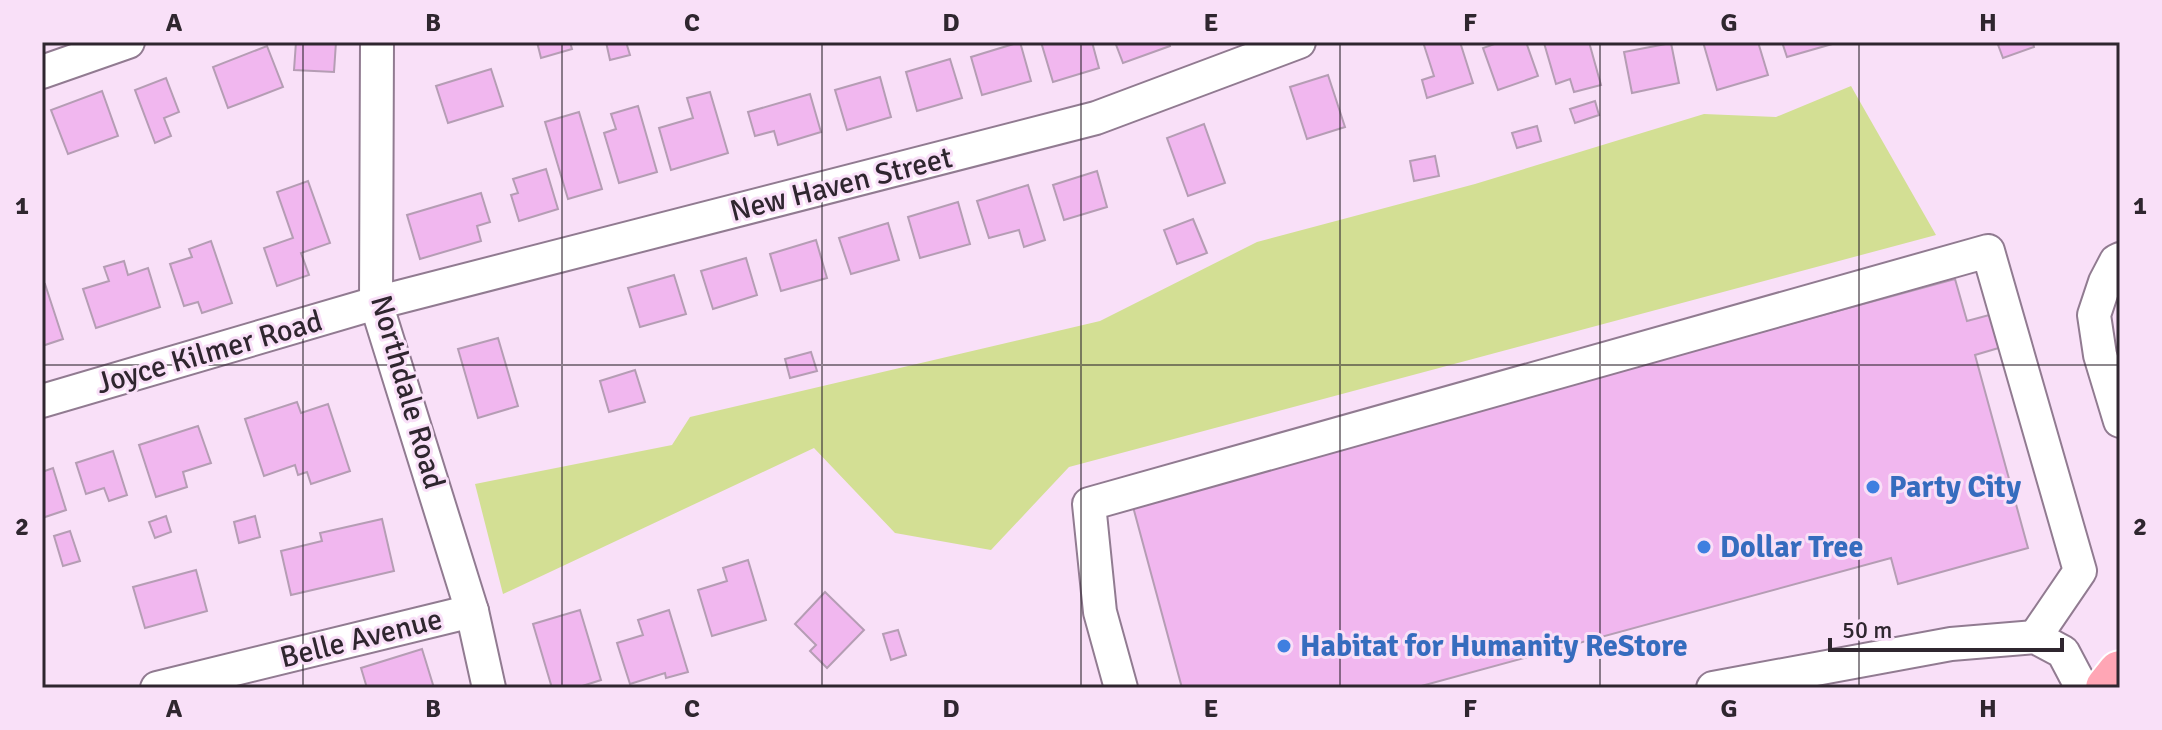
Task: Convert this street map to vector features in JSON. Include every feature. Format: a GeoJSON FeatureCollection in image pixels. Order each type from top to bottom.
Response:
{"type":"FeatureCollection","features":[{"type":"Feature","properties":{"kind":"highway"},"geometry":{"type":"LineString","coordinates":[[2108,688],[2120,673]]}},
{"type":"Feature","properties":{"kind":"street"},"geometry":{"type":"LineString","coordinates":[[42,72],[128,42]]}},
{"type":"Feature","properties":{"kind":"street","name":"Northdale Road"},"geometry":{"type":"LineString","coordinates":[[377,42],[376,303],[472,611],[489,688]]}},
{"type":"Feature","properties":{"kind":"street","name":"New Haven Street"},"geometry":{"type":"LineString","coordinates":[[376,303],[1096,118],[1210,78],[1299,42]]}},
{"type":"Feature","properties":{"kind":"street"},"geometry":{"type":"LineString","coordinates":[[1121,688],[1100,612],[1089,504],[1988,251],[2080,571],[2035,637]]}},
{"type":"Feature","properties":{"kind":"street"},"geometry":{"type":"LineString","coordinates":[[2120,259],[2105,282],[2094,315],[2100,355],[2120,421]]}},
{"type":"Feature","properties":{"kind":"street","name":"Joyce Kilmer Road"},"geometry":{"type":"LineString","coordinates":[[42,401],[376,303]]}},
{"type":"Feature","properties":{"kind":"street","name":"Belle Avenue"},"geometry":{"type":"LineString","coordinates":[[157,688],[472,611]]}},
{"type":"Feature","properties":{"kind":"street"},"geometry":{"type":"LineString","coordinates":[[1713,688],[1761,684],[1951,644],[2035,637],[2063,652],[2082,688]]}},
{"type":"Feature","properties":{"kind":"green space"},"geometry":{"type":"Polygon","coordinates":[[[1851,86],[1936,235],[1069,467],[991,550],[895,533],[814,448],[503,594],[475,484],[672,445],[690,417],[1100,321],[1257,242],[1475,184],[1704,114],[1776,117],[1851,86]]]}},
{"type":"Feature","properties":{"kind":"building"},"geometry":{"type":"Polygon","coordinates":[[[296,42],[336,42],[334,72],[294,70],[296,42]]]}},
{"type":"Feature","properties":{"kind":"building"},"geometry":{"type":"Polygon","coordinates":[[[537,42],[570,42],[572,49],[541,58],[537,42]]]}},
{"type":"Feature","properties":{"kind":"building"},"geometry":{"type":"Polygon","coordinates":[[[606,42],[626,42],[630,55],[610,60],[606,42]]]}},
{"type":"Feature","properties":{"kind":"building"},"geometry":{"type":"Polygon","coordinates":[[[1020,42],[1031,81],[982,95],[971,57],[1020,42]]]}},
{"type":"Feature","properties":{"kind":"building"},"geometry":{"type":"Polygon","coordinates":[[[1041,42],[1092,42],[1099,68],[1053,82],[1041,42]]]}},
{"type":"Feature","properties":{"kind":"building"},"geometry":{"type":"Polygon","coordinates":[[[1115,42],[1169,42],[1170,46],[1123,63],[1115,42]]]}},
{"type":"Feature","properties":{"kind":"building"},"geometry":{"type":"Polygon","coordinates":[[[1423,42],[1460,42],[1473,83],[1427,98],[1422,80],[1434,76],[1423,42]]]}},
{"type":"Feature","properties":{"kind":"building"},"geometry":{"type":"Polygon","coordinates":[[[1500,42],[1526,42],[1538,76],[1498,90],[1483,48],[1500,42]]]}},
{"type":"Feature","properties":{"kind":"building"},"geometry":{"type":"Polygon","coordinates":[[[1589,42],[1601,85],[1574,92],[1570,79],[1556,84],[1544,43],[1589,42]]]}},
{"type":"Feature","properties":{"kind":"building"},"geometry":{"type":"Polygon","coordinates":[[[1703,42],[1758,42],[1768,75],[1717,90],[1703,42]]]}},
{"type":"Feature","properties":{"kind":"building"},"geometry":{"type":"Polygon","coordinates":[[[1782,42],[1831,42],[1832,44],[1787,57],[1782,42]]]}},
{"type":"Feature","properties":{"kind":"building"},"geometry":{"type":"Polygon","coordinates":[[[1997,42],[2033,42],[2034,47],[2003,58],[1997,42]]]}},
{"type":"Feature","properties":{"kind":"building"},"geometry":{"type":"Polygon","coordinates":[[[1671,43],[1679,83],[1632,93],[1624,52],[1671,43]]]}},
{"type":"Feature","properties":{"kind":"building"},"geometry":{"type":"Polygon","coordinates":[[[267,46],[283,87],[228,108],[213,67],[267,46]]]}},
{"type":"Feature","properties":{"kind":"building"},"geometry":{"type":"Polygon","coordinates":[[[950,59],[962,98],[917,111],[906,72],[950,59]]]}},
{"type":"Feature","properties":{"kind":"building"},"geometry":{"type":"Polygon","coordinates":[[[491,69],[503,106],[448,123],[436,86],[491,69]]]}},
{"type":"Feature","properties":{"kind":"building"},"geometry":{"type":"Polygon","coordinates":[[[1328,75],[1345,127],[1307,139],[1290,87],[1328,75]]]}},
{"type":"Feature","properties":{"kind":"building"},"geometry":{"type":"Polygon","coordinates":[[[880,77],[891,117],[847,130],[835,90],[880,77]]]}},
{"type":"Feature","properties":{"kind":"building"},"geometry":{"type":"Polygon","coordinates":[[[166,78],[179,112],[164,118],[171,136],[155,143],[135,90],[166,78]]]}},
{"type":"Feature","properties":{"kind":"building"},"geometry":{"type":"Polygon","coordinates":[[[102,91],[118,136],[68,154],[51,110],[102,91]]]}},
{"type":"Feature","properties":{"kind":"building"},"geometry":{"type":"Polygon","coordinates":[[[710,92],[728,153],[671,170],[659,128],[693,118],[687,98],[710,92]]]}},
{"type":"Feature","properties":{"kind":"building"},"geometry":{"type":"Polygon","coordinates":[[[810,94],[821,132],[778,145],[774,131],[755,136],[748,112],[810,94]]]}},
{"type":"Feature","properties":{"kind":"building"},"geometry":{"type":"Polygon","coordinates":[[[1595,101],[1599,115],[1575,123],[1570,109],[1595,101]]]}},
{"type":"Feature","properties":{"kind":"building"},"geometry":{"type":"Polygon","coordinates":[[[638,106],[657,172],[619,183],[604,133],[616,129],[611,114],[638,106]]]}},
{"type":"Feature","properties":{"kind":"building"},"geometry":{"type":"Polygon","coordinates":[[[579,112],[602,189],[568,199],[545,122],[579,112]]]}},
{"type":"Feature","properties":{"kind":"building"},"geometry":{"type":"Polygon","coordinates":[[[1204,124],[1225,183],[1188,196],[1167,138],[1204,124]]]}},
{"type":"Feature","properties":{"kind":"building"},"geometry":{"type":"Polygon","coordinates":[[[1537,126],[1541,141],[1517,148],[1512,133],[1537,126]]]}},
{"type":"Feature","properties":{"kind":"building"},"geometry":{"type":"Polygon","coordinates":[[[1435,156],[1439,176],[1414,181],[1410,161],[1435,156]]]}},
{"type":"Feature","properties":{"kind":"building"},"geometry":{"type":"Polygon","coordinates":[[[546,169],[558,209],[519,221],[511,195],[518,193],[513,179],[546,169]]]}},
{"type":"Feature","properties":{"kind":"building"},"geometry":{"type":"Polygon","coordinates":[[[1097,171],[1107,207],[1064,220],[1053,185],[1097,171]]]}},
{"type":"Feature","properties":{"kind":"building"},"geometry":{"type":"Polygon","coordinates":[[[308,181],[330,243],[301,253],[309,275],[277,286],[264,248],[293,238],[277,192],[308,181]]]}},
{"type":"Feature","properties":{"kind":"building"},"geometry":{"type":"Polygon","coordinates":[[[1028,185],[1045,240],[1024,247],[1019,230],[989,238],[977,201],[1028,185]]]}},
{"type":"Feature","properties":{"kind":"building"},"geometry":{"type":"Polygon","coordinates":[[[481,193],[490,222],[477,226],[481,241],[420,259],[407,215],[481,193]]]}},
{"type":"Feature","properties":{"kind":"building"},"geometry":{"type":"Polygon","coordinates":[[[958,202],[970,244],[920,258],[908,217],[958,202]]]}},
{"type":"Feature","properties":{"kind":"building"},"geometry":{"type":"Polygon","coordinates":[[[1193,219],[1207,253],[1177,264],[1164,230],[1193,219]]]}},
{"type":"Feature","properties":{"kind":"building"},"geometry":{"type":"Polygon","coordinates":[[[888,223],[899,260],[851,274],[839,238],[888,223]]]}},
{"type":"Feature","properties":{"kind":"building"},"geometry":{"type":"Polygon","coordinates":[[[816,240],[827,278],[781,291],[770,254],[816,240]]]}},
{"type":"Feature","properties":{"kind":"building"},"geometry":{"type":"Polygon","coordinates":[[[211,241],[232,303],[202,313],[198,302],[184,306],[170,264],[192,257],[189,249],[211,241]]]}},
{"type":"Feature","properties":{"kind":"building"},"geometry":{"type":"Polygon","coordinates":[[[746,258],[757,295],[713,309],[701,271],[746,258]]]}},
{"type":"Feature","properties":{"kind":"building"},"geometry":{"type":"Polygon","coordinates":[[[124,261],[128,275],[148,268],[160,307],[96,328],[83,289],[109,281],[104,267],[124,261]]]}},
{"type":"Feature","properties":{"kind":"building"},"geometry":{"type":"Polygon","coordinates":[[[674,275],[686,314],[640,327],[628,288],[674,275]]]}},
{"type":"Feature","properties":{"kind":"building"},"geometry":{"type":"Polygon","coordinates":[[[1955,279],[1967,321],[1993,314],[2002,347],[1975,355],[2028,548],[1898,584],[1891,558],[1414,688],[1182,688],[1132,503],[1955,279]]]}},
{"type":"Feature","properties":{"kind":"building"},"geometry":{"type":"Polygon","coordinates":[[[45,284],[63,339],[42,346],[42,285],[45,284]]]}},
{"type":"Feature","properties":{"kind":"building"},"geometry":{"type":"Polygon","coordinates":[[[498,338],[518,406],[478,418],[458,349],[498,338]]]}},
{"type":"Feature","properties":{"kind":"building"},"geometry":{"type":"Polygon","coordinates":[[[811,352],[817,371],[790,378],[785,359],[811,352]]]}},
{"type":"Feature","properties":{"kind":"building"},"geometry":{"type":"Polygon","coordinates":[[[635,370],[645,402],[609,412],[600,381],[635,370]]]}},
{"type":"Feature","properties":{"kind":"building"},"geometry":{"type":"Polygon","coordinates":[[[297,402],[301,413],[328,404],[350,471],[311,484],[307,472],[298,475],[295,465],[264,476],[245,419],[297,402]]]}},
{"type":"Feature","properties":{"kind":"building"},"geometry":{"type":"Polygon","coordinates":[[[198,426],[211,463],[183,472],[187,487],[156,497],[139,445],[198,426]]]}},
{"type":"Feature","properties":{"kind":"building"},"geometry":{"type":"Polygon","coordinates":[[[113,451],[127,495],[109,501],[104,488],[86,494],[76,463],[113,451]]]}},
{"type":"Feature","properties":{"kind":"building"},"geometry":{"type":"Polygon","coordinates":[[[53,468],[66,510],[42,518],[42,472],[53,468]]]}},
{"type":"Feature","properties":{"kind":"building"},"geometry":{"type":"Polygon","coordinates":[[[166,516],[171,532],[155,538],[149,522],[166,516]]]}},
{"type":"Feature","properties":{"kind":"building"},"geometry":{"type":"Polygon","coordinates":[[[255,516],[260,537],[239,543],[234,522],[255,516]]]}},
{"type":"Feature","properties":{"kind":"building"},"geometry":{"type":"Polygon","coordinates":[[[382,519],[394,571],[291,595],[281,551],[322,541],[320,533],[382,519]]]}},
{"type":"Feature","properties":{"kind":"building"},"geometry":{"type":"Polygon","coordinates":[[[70,531],[80,561],[63,566],[54,536],[70,531]]]}},
{"type":"Feature","properties":{"kind":"building"},"geometry":{"type":"Polygon","coordinates":[[[748,560],[766,620],[712,636],[698,590],[727,581],[723,568],[748,560]]]}},
{"type":"Feature","properties":{"kind":"building"},"geometry":{"type":"Polygon","coordinates":[[[196,570],[207,611],[145,628],[133,587],[196,570]]]}},
{"type":"Feature","properties":{"kind":"building"},"geometry":{"type":"Polygon","coordinates":[[[825,592],[864,630],[827,668],[810,651],[816,645],[795,624],[825,592]]]}},
{"type":"Feature","properties":{"kind":"building"},"geometry":{"type":"Polygon","coordinates":[[[580,610],[601,680],[576,688],[552,688],[533,624],[580,610]]]}},
{"type":"Feature","properties":{"kind":"building"},"geometry":{"type":"Polygon","coordinates":[[[669,610],[688,672],[666,678],[665,673],[630,684],[617,643],[643,635],[638,620],[669,610]]]}},
{"type":"Feature","properties":{"kind":"building"},"geometry":{"type":"Polygon","coordinates":[[[898,630],[906,655],[891,660],[883,634],[898,630]]]}},
{"type":"Feature","properties":{"kind":"building"},"geometry":{"type":"Polygon","coordinates":[[[422,649],[434,688],[367,688],[361,668],[422,649]]]}},
{"type":"Feature","properties":{"kind":"place","name":"Party City"},"geometry":{"type":"Point","coordinates":[1873,487]}},
{"type":"Feature","properties":{"kind":"place","name":"Dollar Tree"},"geometry":{"type":"Point","coordinates":[1704,547]}},
{"type":"Feature","properties":{"kind":"place","name":"Habitat for Humanity ReStore"},"geometry":{"type":"Point","coordinates":[1284,646]}}]}
